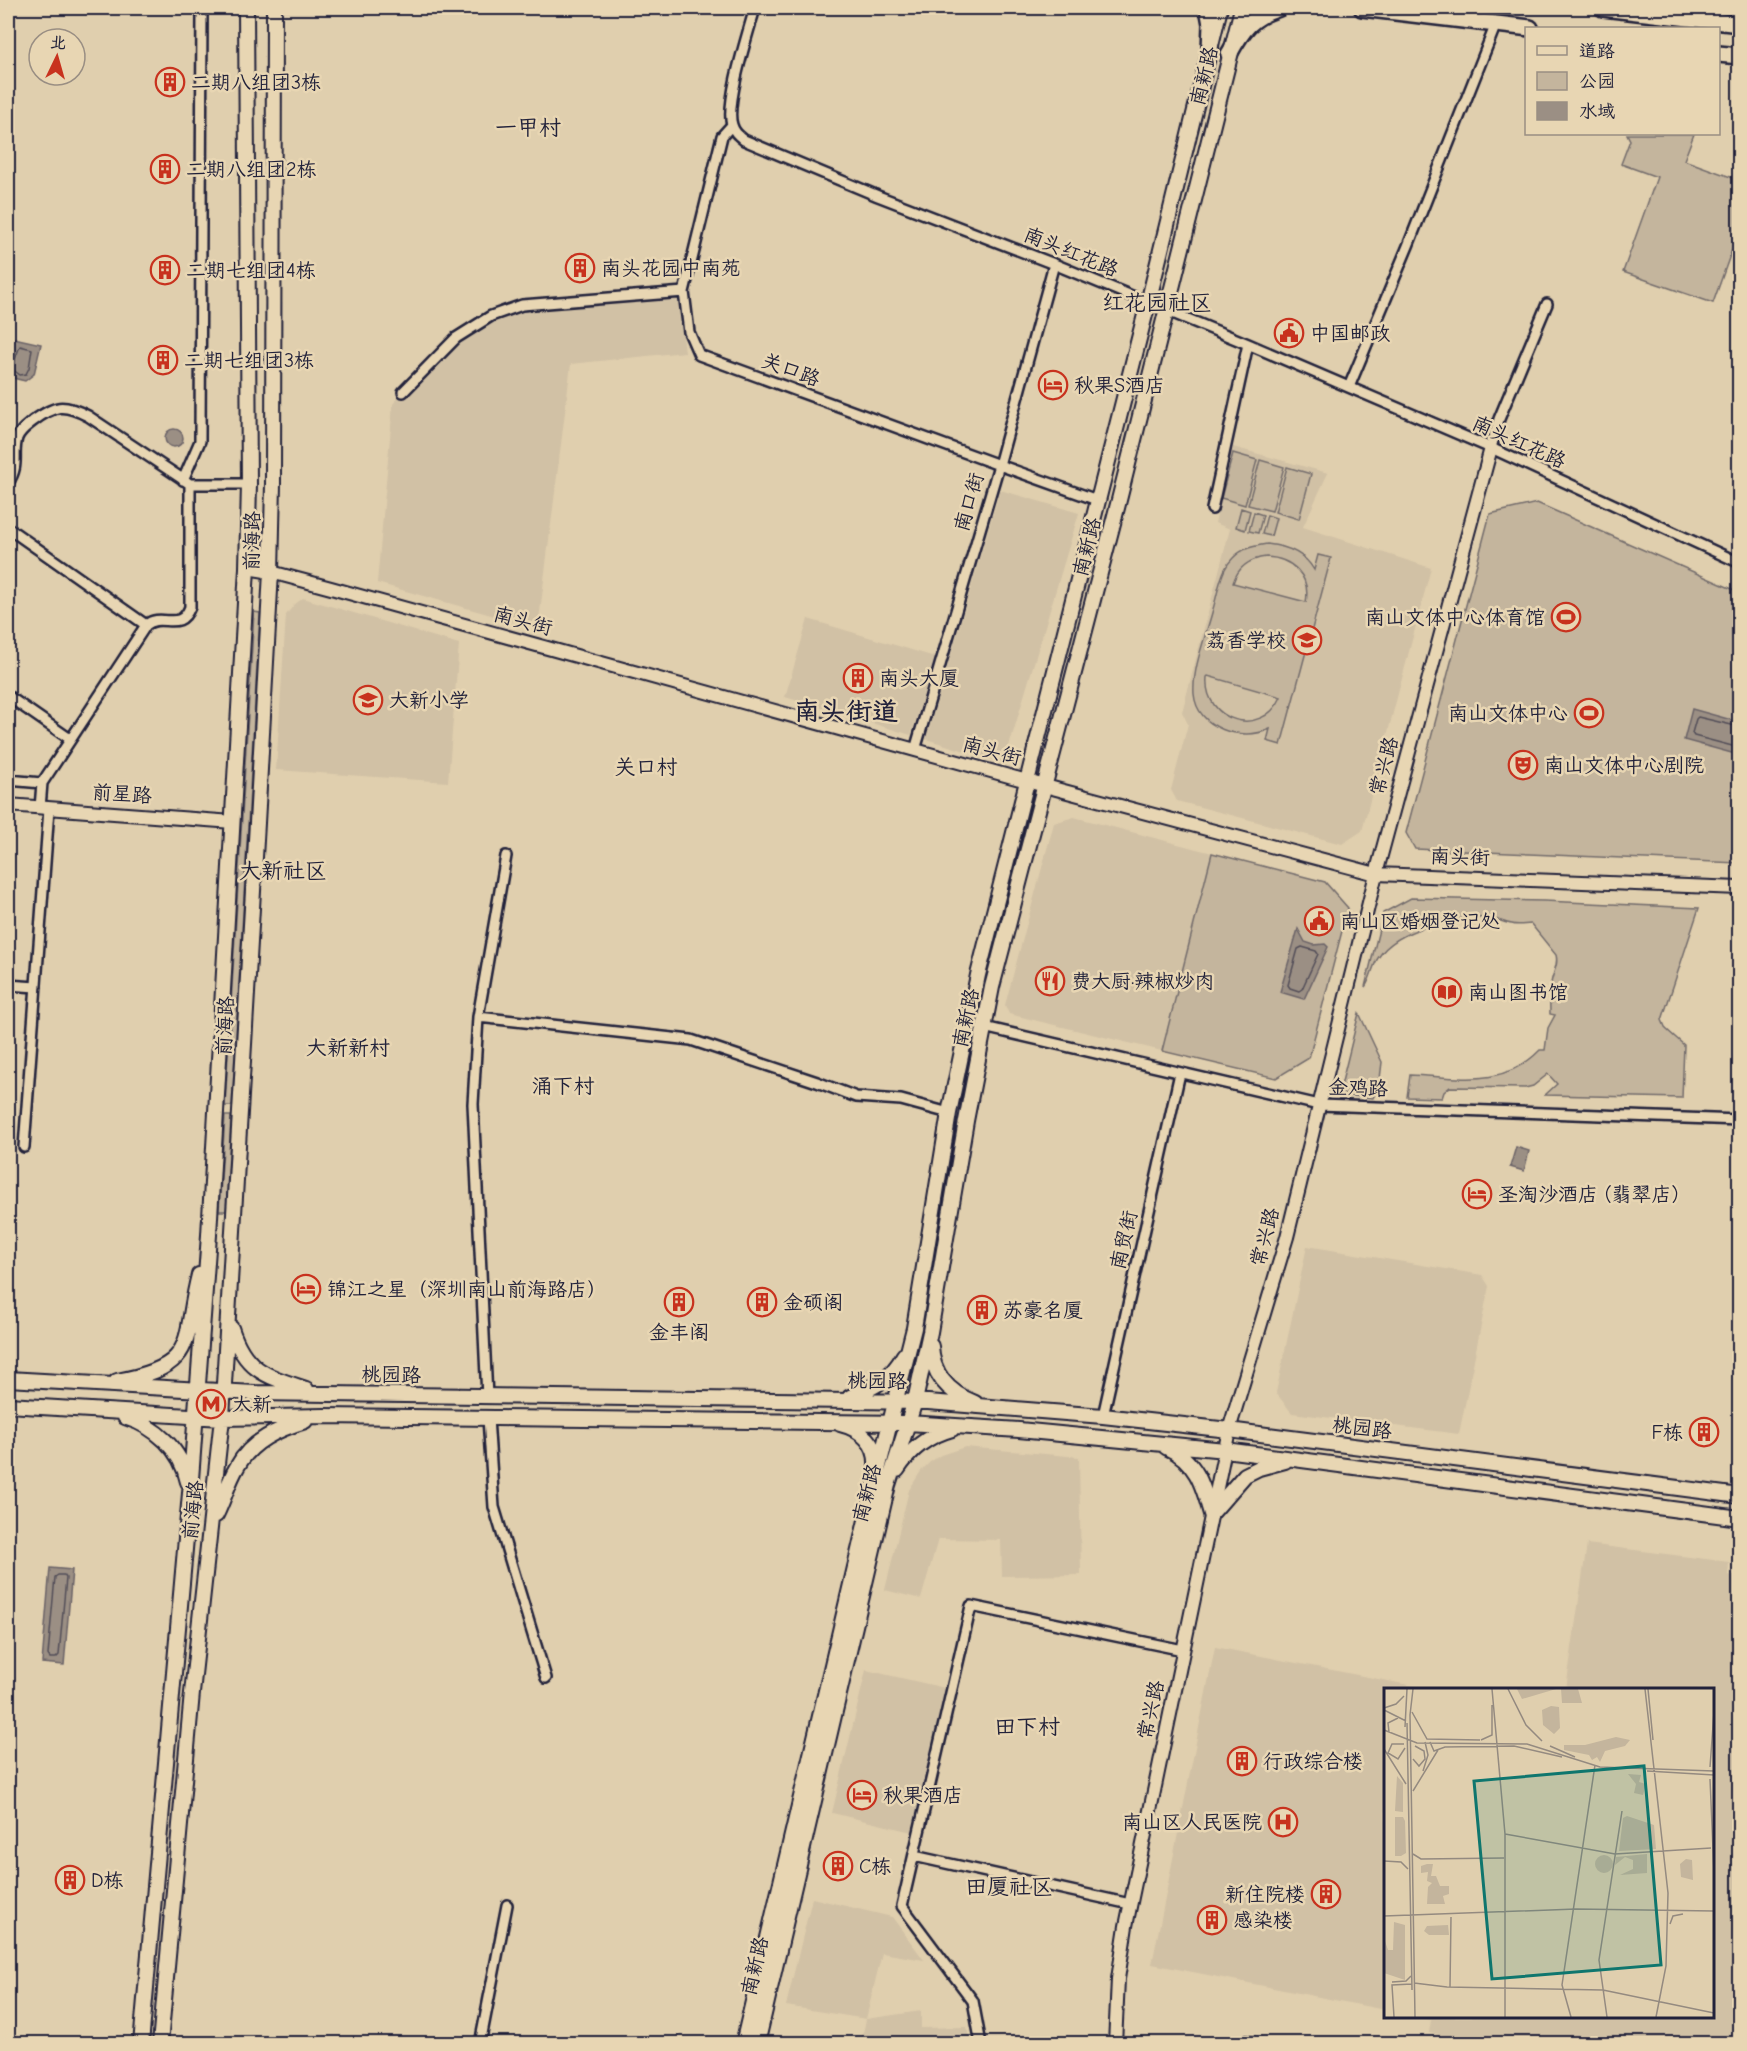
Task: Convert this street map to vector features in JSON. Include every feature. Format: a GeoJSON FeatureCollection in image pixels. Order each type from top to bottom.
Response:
{"type":"FeatureCollection","features":[{"type":"Feature","properties":{"kind":"main road","name":"前海路"},"geometry":{"type":"LineString","coordinates":[[141,2043],[190,1493],[209,1235],[247,568],[249,484],[246,8]]}},
{"type":"Feature","properties":{"kind":"main road","name":"前海路"},"geometry":{"type":"LineString","coordinates":[[160,2043],[192,1693],[224,1392],[271,572],[274,8]]}},
{"type":"Feature","properties":{"kind":"main road"},"geometry":{"type":"LineString","coordinates":[[1208,8],[1211,24],[1210,50]]}},
{"type":"Feature","properties":{"kind":"main road","name":"南新路"},"geometry":{"type":"LineString","coordinates":[[757,2043],[881,1483],[891,1422],[914,1328],[949,1113],[978,975],[1220,8]]}},
{"type":"Feature","properties":{"kind":"main road","name":"南新路"},"geometry":{"type":"LineString","coordinates":[[743,2043],[881,1483],[908,1423],[915,1401],[930,1332],[984,1027],[1006,932],[1167,310],[1242,8]]}},
{"type":"Feature","properties":{"kind":"main road"},"geometry":{"type":"LineString","coordinates":[[1229,54],[1239,35],[1252,21],[1279,8]]}},
{"type":"Feature","properties":{"kind":"main road"},"geometry":{"type":"LineString","coordinates":[[1362,8],[1525,27]]}},
{"type":"Feature","properties":{"kind":"main road"},"geometry":{"type":"LineString","coordinates":[[1603,8],[1633,9],[1740,24]]}},
{"type":"Feature","properties":{"kind":"main road"},"geometry":{"type":"LineString","coordinates":[[1720,54],[1740,56]]}},
{"type":"Feature","properties":{"kind":"main road"},"geometry":{"type":"LineString","coordinates":[[93,1385],[141,1376],[161,1369],[182,1353],[190,1328],[195,1292],[209,1235]]}},
{"type":"Feature","properties":{"kind":"main road"},"geometry":{"type":"LineString","coordinates":[[228,1317],[236,1343],[253,1366],[266,1375],[318,1393]]}},
{"type":"Feature","properties":{"kind":"main road"},"geometry":{"type":"LineString","coordinates":[[842,1400],[866,1391],[888,1377],[899,1365],[914,1328]]}},
{"type":"Feature","properties":{"kind":"main road"},"geometry":{"type":"LineString","coordinates":[[930,1332],[933,1363],[944,1383],[951,1391],[988,1407]]}},
{"type":"Feature","properties":{"kind":"main road","name":"桃园路"},"geometry":{"type":"LineString","coordinates":[[8,1379],[224,1392],[915,1401],[1103,1416],[1229,1430],[1740,1497]]}},
{"type":"Feature","properties":{"kind":"main road","name":"桃园路"},"geometry":{"type":"LineString","coordinates":[[8,1405],[195,1418],[324,1416],[830,1421],[970,1427],[1225,1450],[1740,1518]]}},
{"type":"Feature","properties":{"kind":"main road"},"geometry":{"type":"LineString","coordinates":[[94,1410],[140,1422],[163,1437],[182,1464],[190,1493]]}},
{"type":"Feature","properties":{"kind":"main road"},"geometry":{"type":"LineString","coordinates":[[211,1525],[237,1465],[251,1449],[275,1431],[324,1416]]}},
{"type":"Feature","properties":{"kind":"main road"},"geometry":{"type":"LineString","coordinates":[[830,1421],[849,1426],[870,1442],[881,1483]]}},
{"type":"Feature","properties":{"kind":"main road"},"geometry":{"type":"LineString","coordinates":[[881,1483],[915,1447],[927,1438],[948,1430],[970,1427]]}},
{"type":"Feature","properties":{"kind":"main road"},"geometry":{"type":"LineString","coordinates":[[1157,1444],[1173,1450],[1192,1466],[1201,1481],[1211,1514]]}},
{"type":"Feature","properties":{"kind":"main road"},"geometry":{"type":"LineString","coordinates":[[1211,1514],[1245,1475],[1259,1468],[1292,1459]]}},
{"type":"Feature","properties":{"kind":"street"},"geometry":{"type":"LineString","coordinates":[[24,1147],[36,987],[45,808],[42,783],[146,625],[156,621],[177,622],[185,617],[190,607],[187,482],[200,441],[202,8]]}},
{"type":"Feature","properties":{"kind":"street"},"geometry":{"type":"LineString","coordinates":[[732,125],[731,103],[755,8]]}},
{"type":"Feature","properties":{"kind":"street"},"geometry":{"type":"LineString","coordinates":[[1349,387],[1413,235],[1496,24]]}},
{"type":"Feature","properties":{"kind":"street","name":"南头红花路"},"geometry":{"type":"LineString","coordinates":[[732,125],[736,133],[744,140],[1248,344],[1491,448],[1740,563]]}},
{"type":"Feature","properties":{"kind":"street","name":"关口路"},"geometry":{"type":"LineString","coordinates":[[732,125],[722,136],[684,292],[689,332],[699,355],[1097,500]]}},
{"type":"Feature","properties":{"kind":"street","name":"南口街"},"geometry":{"type":"LineString","coordinates":[[915,750],[999,465],[1054,264]]}},
{"type":"Feature","properties":{"kind":"street"},"geometry":{"type":"LineString","coordinates":[[403,392],[456,338],[491,316],[522,304],[684,292]]}},
{"type":"Feature","properties":{"kind":"street"},"geometry":{"type":"LineString","coordinates":[[1491,448],[1499,419],[1547,304]]}},
{"type":"Feature","properties":{"kind":"street"},"geometry":{"type":"LineString","coordinates":[[1212,509],[1248,344]]}},
{"type":"Feature","properties":{"kind":"street"},"geometry":{"type":"LineString","coordinates":[[8,483],[14,471],[16,441],[21,430],[49,410],[62,407],[77,410],[88,416],[187,482],[249,484]]}},
{"type":"Feature","properties":{"kind":"street","name":"常兴路"},"geometry":{"type":"LineString","coordinates":[[1115,2043],[1118,1979],[1130,1904],[1229,1430],[1287,1237],[1376,874],[1491,448]]}},
{"type":"Feature","properties":{"kind":"street"},"geometry":{"type":"LineString","coordinates":[[8,528],[146,625]]}},
{"type":"Feature","properties":{"kind":"street","name":"南头街"},"geometry":{"type":"LineString","coordinates":[[247,568],[271,572],[1045,786],[1376,874],[1740,888]]}},
{"type":"Feature","properties":{"kind":"street"},"geometry":{"type":"LineString","coordinates":[[8,696],[70,739]]}},
{"type":"Feature","properties":{"kind":"street"},"geometry":{"type":"LineString","coordinates":[[8,780],[42,783]]}},
{"type":"Feature","properties":{"kind":"street","name":"前星路"},"geometry":{"type":"LineString","coordinates":[[8,805],[233,822]]}},
{"type":"Feature","properties":{"kind":"street"},"geometry":{"type":"LineString","coordinates":[[487,1396],[473,1104],[478,1017],[506,856]]}},
{"type":"Feature","properties":{"kind":"street"},"geometry":{"type":"LineString","coordinates":[[8,985],[36,987]]}},
{"type":"Feature","properties":{"kind":"street"},"geometry":{"type":"LineString","coordinates":[[478,1017],[691,1040],[856,1097],[901,1100],[949,1113]]}},
{"type":"Feature","properties":{"kind":"street","name":"金鸡路"},"geometry":{"type":"LineString","coordinates":[[984,1027],[1319,1105],[1740,1120]]}},
{"type":"Feature","properties":{"kind":"street","name":"南贸街"},"geometry":{"type":"LineString","coordinates":[[1103,1416],[1180,1073]]}},
{"type":"Feature","properties":{"kind":"street"},"geometry":{"type":"LineString","coordinates":[[488,1418],[494,1507],[546,1678]]}},
{"type":"Feature","properties":{"kind":"street"},"geometry":{"type":"LineString","coordinates":[[981,2043],[973,2001],[902,1906],[971,1606],[1183,1650]]}},
{"type":"Feature","properties":{"kind":"street"},"geometry":{"type":"LineString","coordinates":[[914,1856],[1130,1904]]}},
{"type":"Feature","properties":{"kind":"street"},"geometry":{"type":"LineString","coordinates":[[480,2043],[507,1905]]}},
{"type":"Feature","properties":{"kind":"street"},"geometry":{"type":"LineString","coordinates":[[1246,2041],[1261,2043]]}},
{"type":"Feature","properties":{"kind":"shaded area"},"geometry":{"type":"Polygon","coordinates":[[[678,296],[685,352],[571,364],[538,628],[377,583],[393,404],[461,327],[469,336],[523,309],[678,296]]]}},
{"type":"Feature","properties":{"kind":"shaded area","name":"荔香学校"},"geometry":{"type":"Polygon","coordinates":[[[1233,447],[1328,473],[1303,527],[1431,568],[1362,831],[1342,844],[1177,801],[1171,790],[1188,724],[1182,712],[1230,529],[1215,523],[1233,447]]]}},
{"type":"Feature","properties":{"kind":"shaded area"},"geometry":{"type":"Polygon","coordinates":[[[1000,490],[1079,513],[1004,763],[926,739],[1000,490]]]}},
{"type":"Feature","properties":{"kind":"shaded area","name":"大新小学"},"geometry":{"type":"Polygon","coordinates":[[[303,598],[459,644],[448,782],[276,770],[286,615],[303,598]]]}},
{"type":"Feature","properties":{"kind":"shaded area","name":"南头大厦"},"geometry":{"type":"Polygon","coordinates":[[[808,619],[935,657],[911,735],[785,697],[808,619]]]}},
{"type":"Feature","properties":{"kind":"shaded area"},"geometry":{"type":"Polygon","coordinates":[[[1074,817],[1212,853],[1162,1051],[1009,1014],[1005,1005],[1054,823],[1074,817]]]}},
{"type":"Feature","properties":{"kind":"shaded area"},"geometry":{"type":"Polygon","coordinates":[[[1307,1246],[1482,1275],[1489,1286],[1459,1434],[1292,1413],[1276,1393],[1307,1246]]]}},
{"type":"Feature","properties":{"kind":"shaded area"},"geometry":{"type":"Polygon","coordinates":[[[965,1447],[1079,1457],[1081,1575],[1002,1576],[1001,1540],[938,1539],[921,1599],[885,1590],[909,1490],[921,1471],[930,1462],[941,1455],[965,1447]]]}},
{"type":"Feature","properties":{"kind":"shaded area"},"geometry":{"type":"Polygon","coordinates":[[[1587,1544],[1729,1562],[1728,1575],[1739,1577],[1739,2043],[1482,2043],[1429,2033],[1431,2020],[1421,2018],[1714,2018],[1714,1688],[1566,1688],[1587,1544]]]}},
{"type":"Feature","properties":{"kind":"shaded area","name":"南山区人民医院"},"geometry":{"type":"Polygon","coordinates":[[[1215,1647],[1424,1688],[1384,1688],[1384,2010],[1152,1964],[1215,1647]]]}},
{"type":"Feature","properties":{"kind":"shaded area"},"geometry":{"type":"Polygon","coordinates":[[[866,1670],[945,1688],[912,1832],[832,1813],[866,1670]]]}},
{"type":"Feature","properties":{"kind":"shaded area"},"geometry":{"type":"Polygon","coordinates":[[[812,1898],[892,1917],[924,1960],[882,1953],[866,2019],[786,2006],[812,1898]]]}},
{"type":"Feature","properties":{"kind":"shaded area"},"geometry":{"type":"Polygon","coordinates":[[[921,2011],[921,2028],[967,2027],[970,2043],[861,2043],[866,2019],[921,2011]]]}},
{"type":"Feature","properties":{"kind":"shaded area"},"geometry":{"type":"Polygon","coordinates":[[[487,2038],[562,2043],[487,2043],[487,2038]]]}},
{"type":"Feature","properties":{"kind":"green space"},"geometry":{"type":"Polygon","coordinates":[[[1628,135],[1694,135],[1684,160],[1739,180],[1739,230],[1713,303],[1623,272],[1657,177],[1621,164],[1630,140],[1628,135]]]}},
{"type":"Feature","properties":{"kind":"green space"},"geometry":{"type":"Polygon","coordinates":[[[1233,453],[1257,460],[1245,505],[1221,498],[1233,453]]]}},
{"type":"Feature","properties":{"kind":"green space"},"geometry":{"type":"Polygon","coordinates":[[[1260,460],[1284,467],[1272,511],[1248,505],[1260,460]]]}},
{"type":"Feature","properties":{"kind":"green space"},"geometry":{"type":"Polygon","coordinates":[[[1287,467],[1311,474],[1299,519],[1275,512],[1287,467]]]}},
{"type":"Feature","properties":{"kind":"green space","name":"南山文体中心"},"geometry":{"type":"Polygon","coordinates":[[[1537,503],[1739,592],[1739,863],[1415,849],[1406,833],[1490,514],[1537,503]]]}},
{"type":"Feature","properties":{"kind":"green space"},"geometry":{"type":"Polygon","coordinates":[[[1241,508],[1250,511],[1245,530],[1236,527],[1241,508]]]}},
{"type":"Feature","properties":{"kind":"green space"},"geometry":{"type":"Polygon","coordinates":[[[1254,512],[1263,515],[1258,533],[1249,531],[1254,512]]]}},
{"type":"Feature","properties":{"kind":"green space"},"geometry":{"type":"Polygon","coordinates":[[[1267,515],[1276,518],[1271,536],[1262,534],[1267,515]]]}},
{"type":"Feature","properties":{"kind":"green space"},"geometry":{"type":"Polygon","coordinates":[[[1267,544],[1288,548],[1300,554],[1314,570],[1318,555],[1331,558],[1281,745],[1267,741],[1270,729],[1259,733],[1234,733],[1212,724],[1197,706],[1194,694],[1195,673],[1225,569],[1240,552],[1267,544]],[[1266,557],[1245,565],[1238,572],[1233,583],[1306,602],[1306,584],[1298,570],[1284,561],[1266,557]],[[1208,676],[1208,693],[1214,705],[1235,720],[1248,721],[1261,718],[1272,710],[1281,697],[1208,676]]]}},
{"type":"Feature","properties":{"kind":"green space"},"geometry":{"type":"Polygon","coordinates":[[[254,612],[260,613],[232,1106],[225,1106],[254,612]]]}},
{"type":"Feature","properties":{"kind":"green space"},"geometry":{"type":"Polygon","coordinates":[[[1212,853],[1325,882],[1348,908],[1309,1058],[1276,1078],[1162,1051],[1212,853]]]}},
{"type":"Feature","properties":{"kind":"green space"},"geometry":{"type":"Polygon","coordinates":[[[1411,898],[1699,908],[1662,1020],[1666,1029],[1684,1045],[1682,1098],[1545,1095],[1557,1084],[1548,1074],[1533,1086],[1525,1088],[1450,1087],[1444,1092],[1442,1098],[1407,1097],[1410,1075],[1463,1078],[1495,1076],[1511,1071],[1540,1050],[1545,1050],[1548,1028],[1555,1015],[1550,1014],[1550,995],[1557,963],[1556,955],[1531,924],[1514,925],[1490,918],[1461,919],[1428,926],[1399,939],[1378,958],[1365,987],[1383,913],[1411,898]]]}},
{"type":"Feature","properties":{"kind":"green space"},"geometry":{"type":"Polygon","coordinates":[[[1359,1013],[1382,1062],[1379,1087],[1373,1098],[1343,1095],[1340,1090],[1359,1013]]]}},
{"type":"Feature","properties":{"kind":"green space"},"geometry":{"type":"Polygon","coordinates":[[[225,1116],[231,1116],[226,1211],[219,1211],[225,1116]]]}},
{"type":"Feature","properties":{"kind":"water"},"geometry":{"type":"Polygon","coordinates":[[[14,338],[41,344],[34,374],[25,381],[13,378],[8,370],[14,338]]]}},
{"type":"Feature","properties":{"kind":"water"},"geometry":{"type":"Polygon","coordinates":[[[174,429],[180,432],[183,438],[180,444],[174,447],[168,444],[165,438],[168,432],[174,429]]]}},
{"type":"Feature","properties":{"kind":"water"},"geometry":{"type":"Polygon","coordinates":[[[1692,709],[1739,722],[1739,755],[1684,740],[1692,709]]]}},
{"type":"Feature","properties":{"kind":"water"},"geometry":{"type":"Polygon","coordinates":[[[1298,929],[1305,942],[1314,945],[1325,944],[1328,947],[1304,999],[1280,992],[1298,929]]]}},
{"type":"Feature","properties":{"kind":"water"},"geometry":{"type":"Polygon","coordinates":[[[1516,1147],[1529,1151],[1524,1171],[1510,1167],[1516,1147]]]}},
{"type":"Feature","properties":{"kind":"water"},"geometry":{"type":"Polygon","coordinates":[[[50,1568],[72,1570],[64,1665],[42,1663],[50,1568]]]}},
{"type":"Feature","properties":{"kind":"place","name":"二期八组团3栋"},"geometry":{"type":"Point","coordinates":[170,82]}},
{"type":"Feature","properties":{"kind":"place","name":"二期八组团2栋"},"geometry":{"type":"Point","coordinates":[165,169]}},
{"type":"Feature","properties":{"kind":"place","name":"南头花园中南苑"},"geometry":{"type":"Point","coordinates":[580,268]}},
{"type":"Feature","properties":{"kind":"place","name":"二期七组团4栋"},"geometry":{"type":"Point","coordinates":[165,270]}},
{"type":"Feature","properties":{"kind":"place","name":"中国邮政"},"geometry":{"type":"Point","coordinates":[1289,333]}},
{"type":"Feature","properties":{"kind":"place","name":"二期七组团3栋"},"geometry":{"type":"Point","coordinates":[163,360]}},
{"type":"Feature","properties":{"kind":"place","name":"秋果S酒店"},"geometry":{"type":"Point","coordinates":[1053,385]}},
{"type":"Feature","properties":{"kind":"place","name":"南山文体中心体育馆"},"geometry":{"type":"Point","coordinates":[1566,617]}},
{"type":"Feature","properties":{"kind":"place","name":"荔香学校"},"geometry":{"type":"Point","coordinates":[1307,640]}},
{"type":"Feature","properties":{"kind":"place","name":"南头大厦"},"geometry":{"type":"Point","coordinates":[858,678]}},
{"type":"Feature","properties":{"kind":"place","name":"大新小学"},"geometry":{"type":"Point","coordinates":[368,700]}},
{"type":"Feature","properties":{"kind":"place","name":"南山文体中心"},"geometry":{"type":"Point","coordinates":[1589,713]}},
{"type":"Feature","properties":{"kind":"place","name":"南山文体中心剧院"},"geometry":{"type":"Point","coordinates":[1523,765]}},
{"type":"Feature","properties":{"kind":"place","name":"南山区婚姻登记处"},"geometry":{"type":"Point","coordinates":[1319,921]}},
{"type":"Feature","properties":{"kind":"place","name":"费大厨·辣椒炒肉"},"geometry":{"type":"Point","coordinates":[1050,981]}},
{"type":"Feature","properties":{"kind":"place","name":"南山图书馆"},"geometry":{"type":"Point","coordinates":[1447,992]}},
{"type":"Feature","properties":{"kind":"place","name":"圣淘沙酒店 (翡翠店)"},"geometry":{"type":"Point","coordinates":[1477,1194]}},
{"type":"Feature","properties":{"kind":"place","name":"锦江之星（深圳南山前海路店）"},"geometry":{"type":"Point","coordinates":[306,1289]}},
{"type":"Feature","properties":{"kind":"place","name":"金丰阁"},"geometry":{"type":"Point","coordinates":[679,1302]}},
{"type":"Feature","properties":{"kind":"place","name":"金硕阁"},"geometry":{"type":"Point","coordinates":[762,1302]}},
{"type":"Feature","properties":{"kind":"place","name":"苏豪名厦"},"geometry":{"type":"Point","coordinates":[982,1310]}},
{"type":"Feature","properties":{"kind":"place","name":"大新"},"geometry":{"type":"Point","coordinates":[211,1404]}},
{"type":"Feature","properties":{"kind":"place","name":"F栋"},"geometry":{"type":"Point","coordinates":[1704,1432]}},
{"type":"Feature","properties":{"kind":"place","name":"行政综合楼"},"geometry":{"type":"Point","coordinates":[1242,1761]}},
{"type":"Feature","properties":{"kind":"place","name":"秋果酒店"},"geometry":{"type":"Point","coordinates":[862,1795]}},
{"type":"Feature","properties":{"kind":"place","name":"南山区人民医院"},"geometry":{"type":"Point","coordinates":[1283,1822]}},
{"type":"Feature","properties":{"kind":"place","name":"C栋"},"geometry":{"type":"Point","coordinates":[838,1866]}},
{"type":"Feature","properties":{"kind":"place","name":"D栋"},"geometry":{"type":"Point","coordinates":[70,1880]}},
{"type":"Feature","properties":{"kind":"place","name":"新住院楼"},"geometry":{"type":"Point","coordinates":[1326,1894]}},
{"type":"Feature","properties":{"kind":"place","name":"感染楼"},"geometry":{"type":"Point","coordinates":[1212,1920]}},
{"type":"Feature","properties":{"kind":"district","name":"一甲村"},"geometry":{"type":"Point","coordinates":[528,128]}},
{"type":"Feature","properties":{"kind":"district","name":"红花园社区"},"geometry":{"type":"Point","coordinates":[1157,303]}},
{"type":"Feature","properties":{"kind":"district","name":"南头街道"},"geometry":{"type":"Point","coordinates":[846,712]}},
{"type":"Feature","properties":{"kind":"district","name":"关口村"},"geometry":{"type":"Point","coordinates":[646,767]}},
{"type":"Feature","properties":{"kind":"district","name":"大新社区"},"geometry":{"type":"Point","coordinates":[283,871]}},
{"type":"Feature","properties":{"kind":"district","name":"大新新村"},"geometry":{"type":"Point","coordinates":[348,1048]}},
{"type":"Feature","properties":{"kind":"district","name":"涌下村"},"geometry":{"type":"Point","coordinates":[563,1086]}},
{"type":"Feature","properties":{"kind":"district","name":"田下村"},"geometry":{"type":"Point","coordinates":[1027,1727]}},
{"type":"Feature","properties":{"kind":"district","name":"田厦社区"},"geometry":{"type":"Point","coordinates":[1009,1887]}}]}
